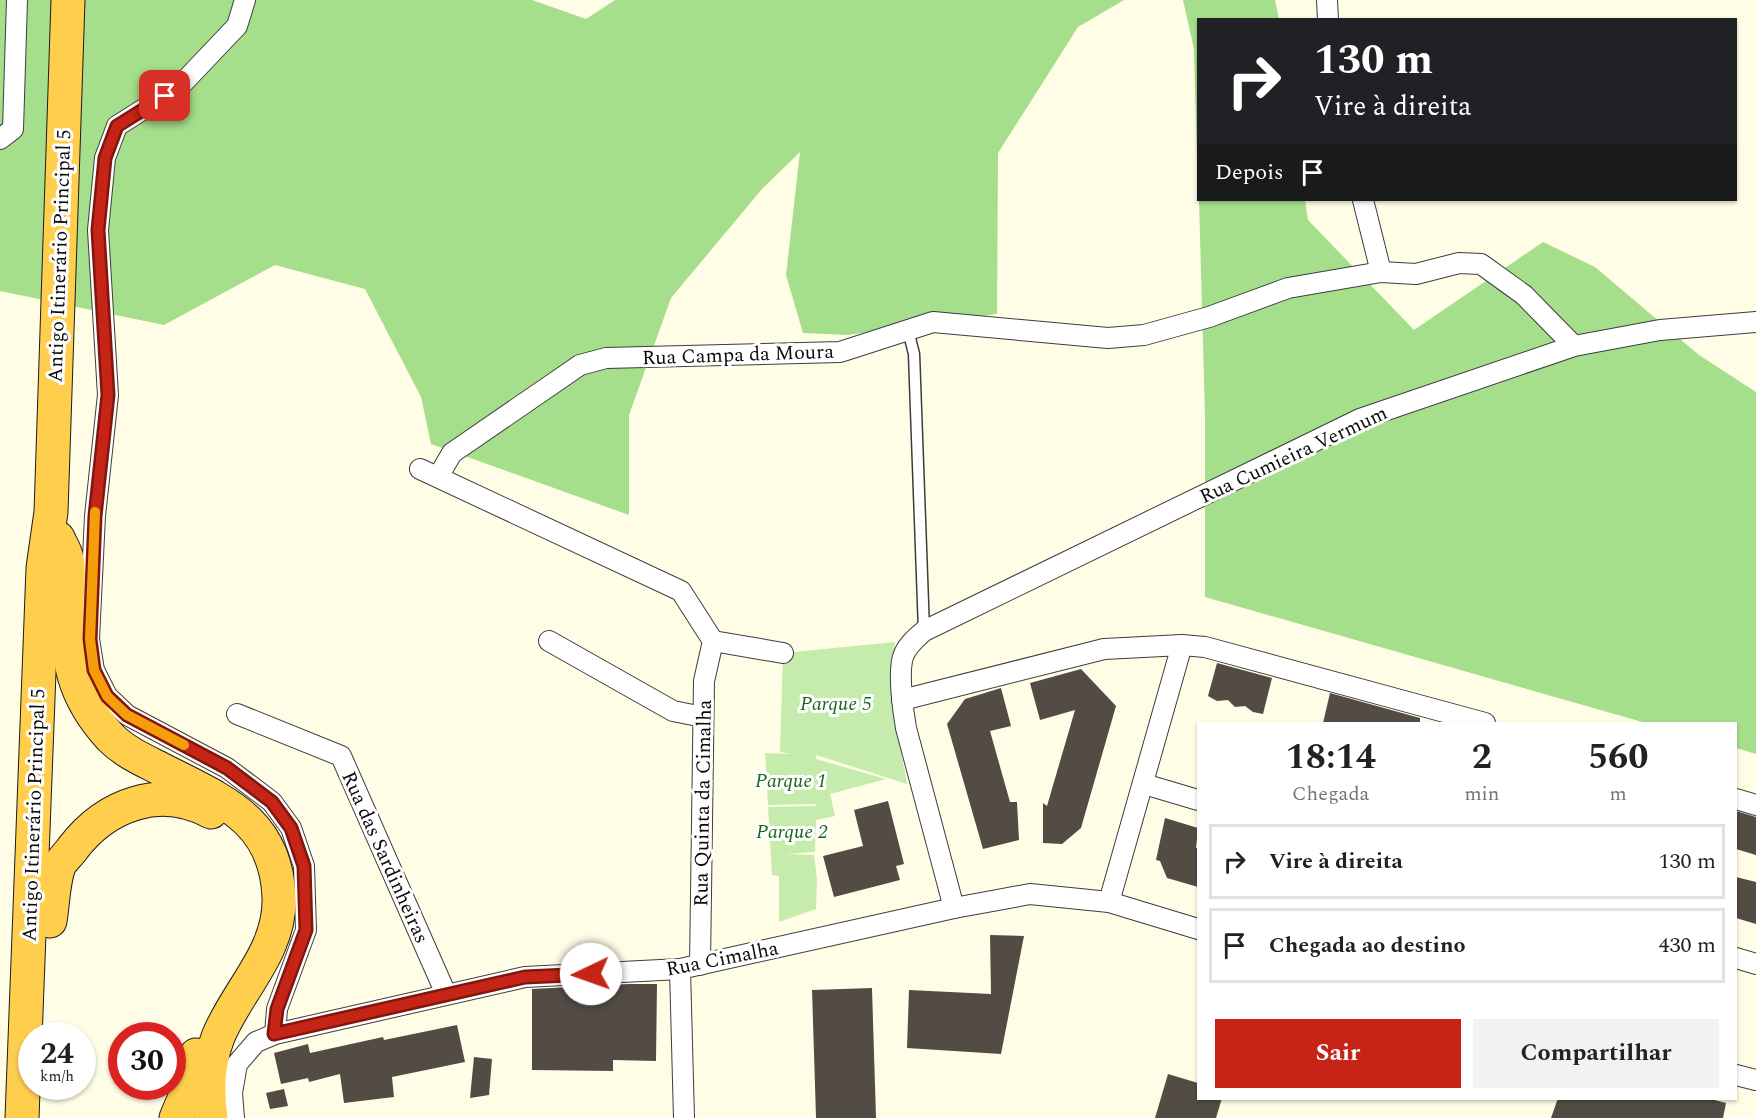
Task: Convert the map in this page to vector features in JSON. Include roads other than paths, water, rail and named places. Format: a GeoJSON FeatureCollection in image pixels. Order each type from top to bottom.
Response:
{"type":"FeatureCollection","features":[{"type":"Feature","properties":{"kind":"highway","name":"Antigo Itinerário Principal 5"},"geometry":{"type":"LineString","coordinates":[[46,1022],[50,921],[55,525],[68,0]]}},
{"type":"Feature","properties":{"kind":"highway","name":"Antigo Itinerário Principal 5"},"geometry":{"type":"LineString","coordinates":[[22,1118],[42,568],[55,525]]}},
{"type":"Feature","properties":{"kind":"highway"},"geometry":{"type":"LineString","coordinates":[[55,525],[67,560],[67,647],[72,673],[87,710],[114,741],[133,755],[222,801],[244,815],[262,837],[271,855],[277,876],[278,922],[268,950],[219,1037],[211,1064],[208,1098],[211,1118]]}},
{"type":"Feature","properties":{"kind":"highway"},"geometry":{"type":"LineString","coordinates":[[50,921],[59,866],[101,818],[129,805],[164,799],[204,808],[239,832],[257,862],[264,894],[259,931],[243,966],[213,1015],[198,1046],[190,1085],[176,1118]]}},
{"type":"Feature","properties":{"kind":"highway"},"geometry":{"type":"LineString","coordinates":[[44,1100],[44,1118]]}},
{"type":"Feature","properties":{"kind":"street"},"geometry":{"type":"LineString","coordinates":[[0,140],[13,129],[16,0]]}},
{"type":"Feature","properties":{"kind":"street"},"geometry":{"type":"LineString","coordinates":[[245,0],[237,26],[180,86],[117,126],[105,158],[98,230],[108,395],[95,516],[90,639],[94,670],[107,696],[127,715],[227,768],[272,802],[291,828],[304,866],[306,930],[277,1009],[274,1034]]}},
{"type":"Feature","properties":{"kind":"street"},"geometry":{"type":"LineString","coordinates":[[1327,0],[1328,18]]}},
{"type":"Feature","properties":{"kind":"street"},"geometry":{"type":"LineString","coordinates":[[1363,201],[1381,272]]}},
{"type":"Feature","properties":{"kind":"street","name":"Rua Campa da Moura"},"geometry":{"type":"LineString","coordinates":[[713,641],[681,591],[429,473],[452,453],[580,365],[606,358],[840,352],[933,322],[1108,338],[1144,335],[1209,317],[1288,288],[1381,272],[1416,274],[1459,263],[1481,264],[1524,295],[1574,346]]}},
{"type":"Feature","properties":{"kind":"street","name":"Rua Cumieira Vermum"},"geometry":{"type":"LineString","coordinates":[[954,908],[906,728],[902,700],[903,657],[912,641],[924,631],[1360,419],[1574,346],[1660,330],[1756,322]]}},
{"type":"Feature","properties":{"kind":"street"},"geometry":{"type":"LineString","coordinates":[[549,641],[673,711],[703,717]]}},
{"type":"Feature","properties":{"kind":"street"},"geometry":{"type":"LineString","coordinates":[[713,641],[783,653]]}},
{"type":"Feature","properties":{"kind":"street","name":"Rua Quinta da Cimalha"},"geometry":{"type":"LineString","coordinates":[[700,965],[704,681],[713,641]]}},
{"type":"Feature","properties":{"kind":"street"},"geometry":{"type":"LineString","coordinates":[[1109,902],[1182,645]]}},
{"type":"Feature","properties":{"kind":"street"},"geometry":{"type":"LineString","coordinates":[[902,700],[1104,649],[1182,645],[1205,647],[1481,722]]}},
{"type":"Feature","properties":{"kind":"street","name":"Rua das Sardinheiras"},"geometry":{"type":"LineString","coordinates":[[237,714],[341,756],[446,994]]}},
{"type":"Feature","properties":{"kind":"street"},"geometry":{"type":"LineString","coordinates":[[1144,784],[1197,800]]}},
{"type":"Feature","properties":{"kind":"street"},"geometry":{"type":"LineString","coordinates":[[1737,799],[1756,805]]}},
{"type":"Feature","properties":{"kind":"street","name":"Rua Cimalha"},"geometry":{"type":"LineString","coordinates":[[234,1118],[232,1093],[237,1064],[256,1041],[274,1034],[525,977],[680,969],[954,908],[1030,894],[1109,902],[1197,928]]}},
{"type":"Feature","properties":{"kind":"street"},"geometry":{"type":"LineString","coordinates":[[1737,958],[1756,964]]}},
{"type":"Feature","properties":{"kind":"street"},"geometry":{"type":"LineString","coordinates":[[680,969],[684,1118]]}},
{"type":"Feature","properties":{"kind":"street"},"geometry":{"type":"LineString","coordinates":[[1737,1075],[1756,1080]]}},
{"type":"Feature","properties":{"kind":"lane"},"geometry":{"type":"LineString","coordinates":[[908,330],[914,354],[924,631]]}},
{"type":"Feature","properties":{"kind":"park label","name":"Parque 5"},"geometry":{"type":"Point","coordinates":[836,703]}},
{"type":"Feature","properties":{"kind":"park label","name":"Parque 1"},"geometry":{"type":"Point","coordinates":[791,780]}},
{"type":"Feature","properties":{"kind":"park label","name":"Parque 2"},"geometry":{"type":"Point","coordinates":[792,831]}}]}
